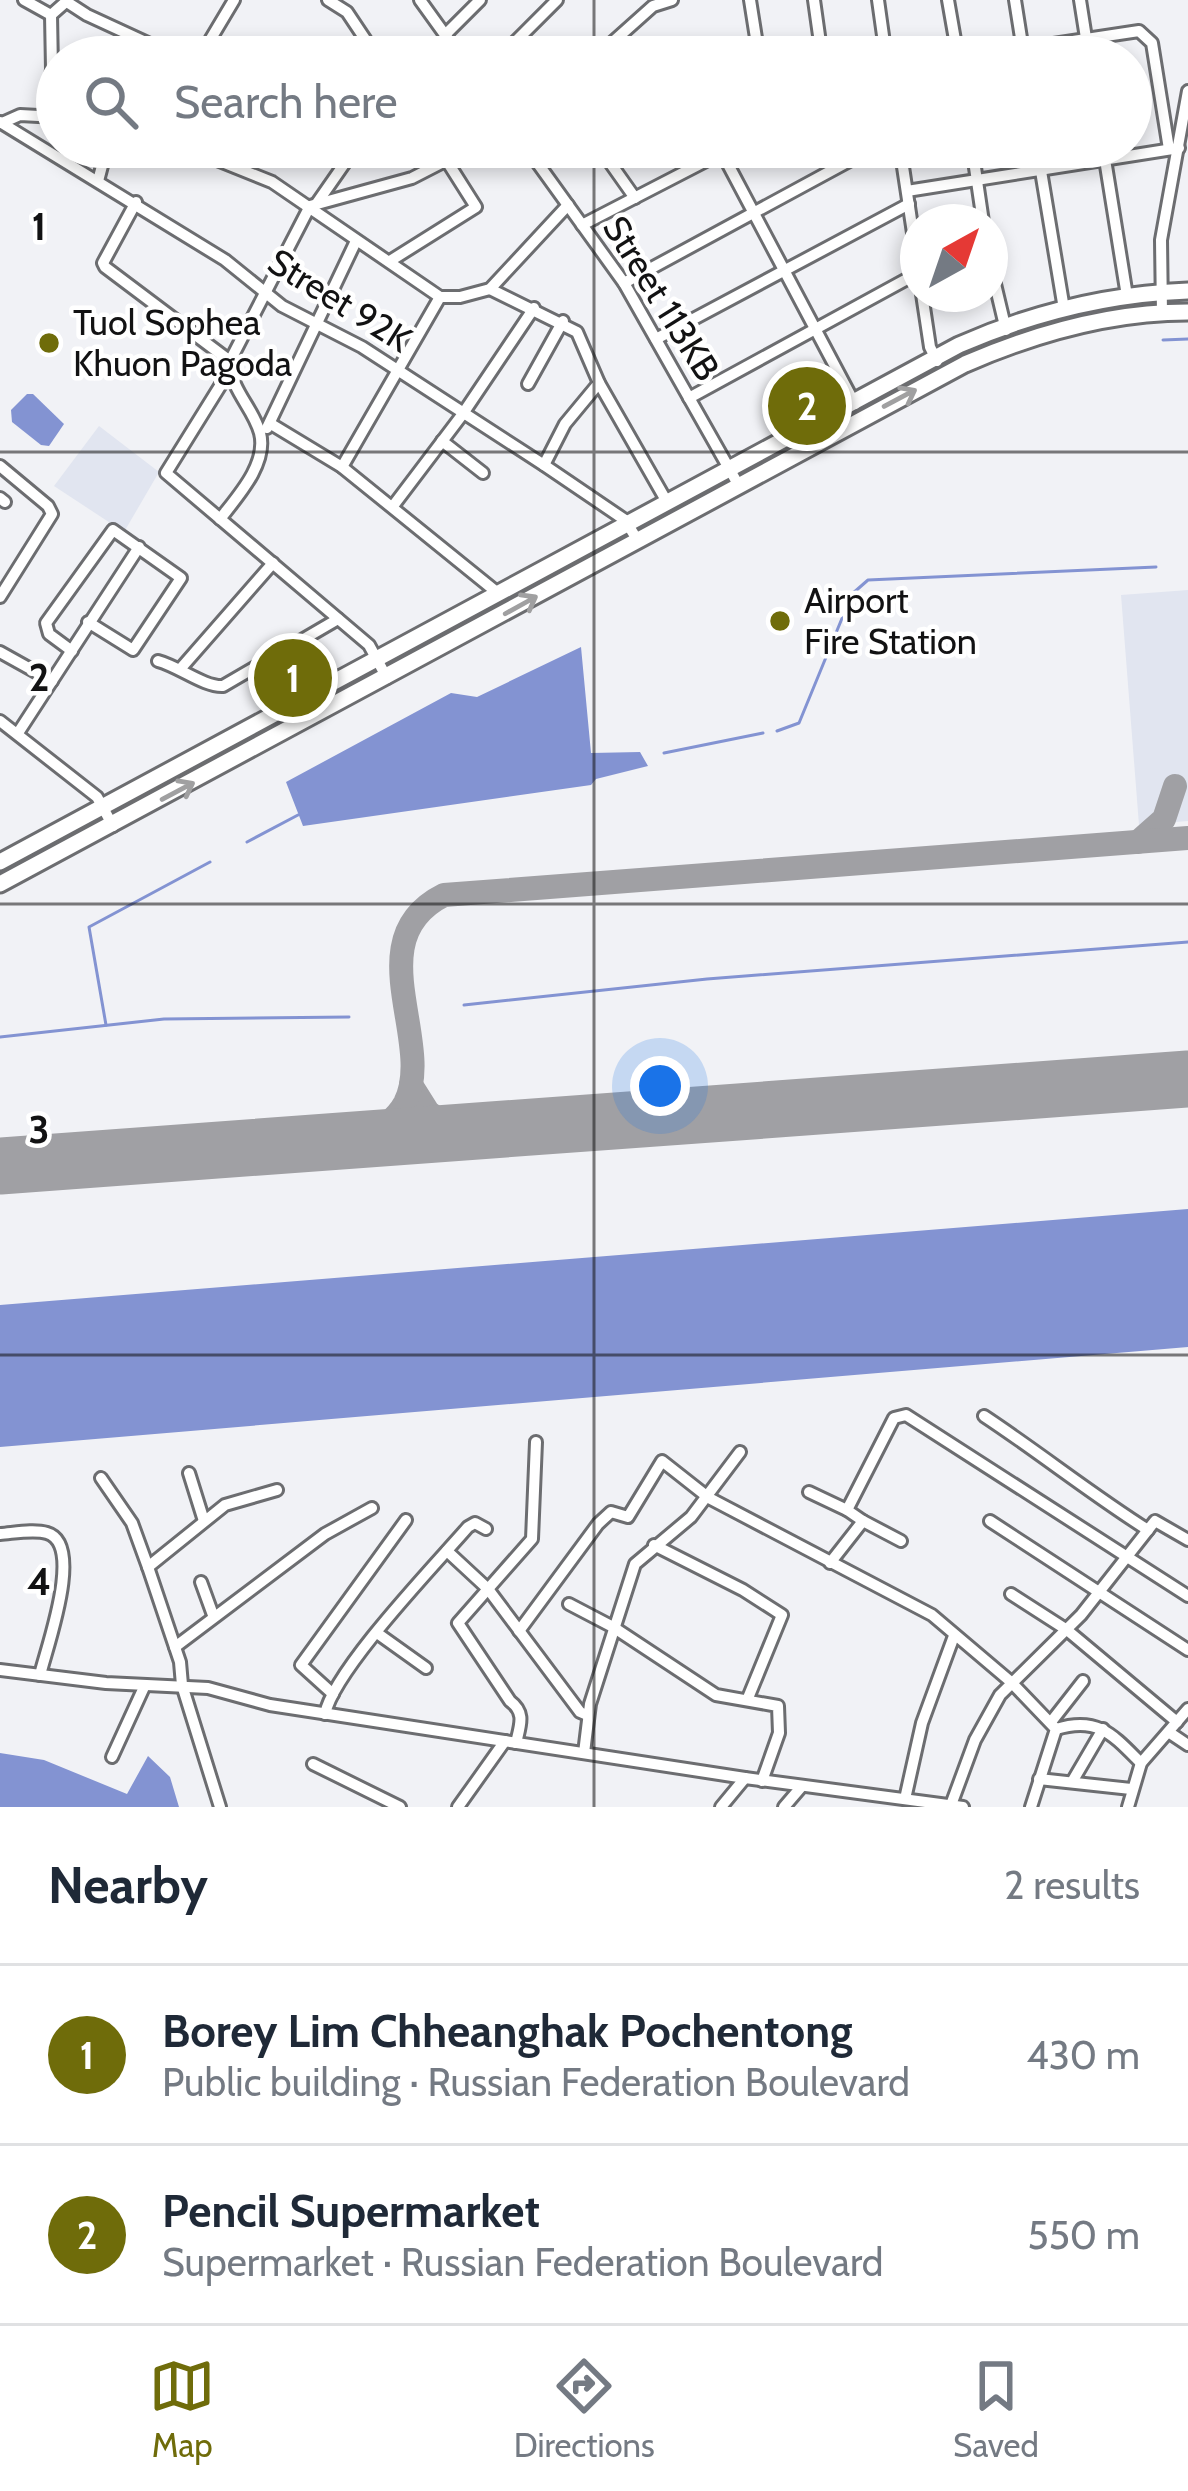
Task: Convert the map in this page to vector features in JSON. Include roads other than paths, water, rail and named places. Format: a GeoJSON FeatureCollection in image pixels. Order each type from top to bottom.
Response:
{"type":"FeatureCollection","features":[{"type":"Feature","properties":{"kind":"highway"},"geometry":{"type":"LineString","coordinates":[[0,862],[935,357],[1004,326],[1064,309],[1127,296],[1188,292]]}},
{"type":"Feature","properties":{"kind":"highway"},"geometry":{"type":"LineString","coordinates":[[0,884],[944,375],[1012,344],[1100,322],[1188,312]]}},
{"type":"Feature","properties":{"kind":"street"},"geometry":{"type":"LineString","coordinates":[[24,0],[51,15]]}},
{"type":"Feature","properties":{"kind":"street"},"geometry":{"type":"LineString","coordinates":[[213,36],[235,0]]}},
{"type":"Feature","properties":{"kind":"street"},"geometry":{"type":"LineString","coordinates":[[328,0],[347,12],[363,36]]}},
{"type":"Feature","properties":{"kind":"street"},"geometry":{"type":"LineString","coordinates":[[347,12],[359,0]]}},
{"type":"Feature","properties":{"kind":"street"},"geometry":{"type":"LineString","coordinates":[[419,0],[445,35],[479,0]]}},
{"type":"Feature","properties":{"kind":"street"},"geometry":{"type":"LineString","coordinates":[[521,36],[557,0]]}},
{"type":"Feature","properties":{"kind":"street"},"geometry":{"type":"LineString","coordinates":[[623,36],[653,7],[672,0]]}},
{"type":"Feature","properties":{"kind":"street"},"geometry":{"type":"LineString","coordinates":[[750,0],[756,36]]}},
{"type":"Feature","properties":{"kind":"street"},"geometry":{"type":"LineString","coordinates":[[814,0],[819,36]]}},
{"type":"Feature","properties":{"kind":"street"},"geometry":{"type":"LineString","coordinates":[[878,0],[883,36]]}},
{"type":"Feature","properties":{"kind":"street"},"geometry":{"type":"LineString","coordinates":[[948,0],[957,36]]}},
{"type":"Feature","properties":{"kind":"street"},"geometry":{"type":"LineString","coordinates":[[1015,0],[1021,36]]}},
{"type":"Feature","properties":{"kind":"street"},"geometry":{"type":"LineString","coordinates":[[1080,0],[1086,36]]}},
{"type":"Feature","properties":{"kind":"street"},"geometry":{"type":"LineString","coordinates":[[51,36],[51,15],[67,1],[134,36]]}},
{"type":"Feature","properties":{"kind":"street"},"geometry":{"type":"LineString","coordinates":[[1106,36],[1139,31],[1148,36]]}},
{"type":"Feature","properties":{"kind":"street"},"geometry":{"type":"LineString","coordinates":[[1152,48],[1174,148]]}},
{"type":"Feature","properties":{"kind":"street"},"geometry":{"type":"LineString","coordinates":[[1162,313],[1161,240],[1174,148],[1188,92]]}},
{"type":"Feature","properties":{"kind":"street"},"geometry":{"type":"LineString","coordinates":[[1,122],[36,116]]}},
{"type":"Feature","properties":{"kind":"street","name":"Street 92K"},"geometry":{"type":"LineString","coordinates":[[1,122],[36,143]]}},
{"type":"Feature","properties":{"kind":"street"},"geometry":{"type":"LineString","coordinates":[[1152,150],[1174,148]]}},
{"type":"Feature","properties":{"kind":"street","name":"Street 92K"},"geometry":{"type":"LineString","coordinates":[[77,168],[225,260],[263,292],[399,370],[544,465],[628,524],[638,541]]}},
{"type":"Feature","properties":{"kind":"street"},"geometry":{"type":"LineString","coordinates":[[98,181],[101,168]]}},
{"type":"Feature","properties":{"kind":"street"},"geometry":{"type":"LineString","coordinates":[[246,168],[313,204],[356,241],[440,297],[490,289],[568,206]]}},
{"type":"Feature","properties":{"kind":"street"},"geometry":{"type":"LineString","coordinates":[[340,168],[313,204],[263,292],[230,366],[166,473],[369,645],[387,678]]}},
{"type":"Feature","properties":{"kind":"street"},"geometry":{"type":"LineString","coordinates":[[313,204],[412,178],[431,168]]}},
{"type":"Feature","properties":{"kind":"street"},"geometry":{"type":"LineString","coordinates":[[390,261],[476,207],[452,168]]}},
{"type":"Feature","properties":{"kind":"street","name":"Street 113KB"},"geometry":{"type":"LineString","coordinates":[[541,168],[624,283],[739,486]]}},
{"type":"Feature","properties":{"kind":"street"},"geometry":{"type":"LineString","coordinates":[[614,168],[635,197]]}},
{"type":"Feature","properties":{"kind":"street"},"geometry":{"type":"LineString","coordinates":[[583,225],[693,168]]}},
{"type":"Feature","properties":{"kind":"street"},"geometry":{"type":"LineString","coordinates":[[735,168],[862,418]]}},
{"type":"Feature","properties":{"kind":"street"},"geometry":{"type":"LineString","coordinates":[[624,283],[837,168]]}},
{"type":"Feature","properties":{"kind":"street"},"geometry":{"type":"LineString","coordinates":[[903,168],[909,204]]}},
{"type":"Feature","properties":{"kind":"street"},"geometry":{"type":"LineString","coordinates":[[975,168],[980,204]]}},
{"type":"Feature","properties":{"kind":"street"},"geometry":{"type":"LineString","coordinates":[[656,339],[785,272],[908,197],[1048,168]]}},
{"type":"Feature","properties":{"kind":"street"},"geometry":{"type":"LineString","coordinates":[[1106,168],[1127,296]]}},
{"type":"Feature","properties":{"kind":"street"},"geometry":{"type":"LineString","coordinates":[[1040,170],[1064,309]]}},
{"type":"Feature","properties":{"kind":"street"},"geometry":{"type":"LineString","coordinates":[[136,202],[105,267],[230,366],[240,400],[260,434],[255,468],[220,519]]}},
{"type":"Feature","properties":{"kind":"street"},"geometry":{"type":"LineString","coordinates":[[260,434],[271,424],[356,241]]}},
{"type":"Feature","properties":{"kind":"street"},"geometry":{"type":"LineString","coordinates":[[689,398],[900,279]]}},
{"type":"Feature","properties":{"kind":"street"},"geometry":{"type":"LineString","coordinates":[[490,289],[563,321],[584,342],[599,383],[668,502]]}},
{"type":"Feature","properties":{"kind":"street"},"geometry":{"type":"LineString","coordinates":[[342,467],[440,297]]}},
{"type":"Feature","properties":{"kind":"street"},"geometry":{"type":"LineString","coordinates":[[392,506],[462,415],[534,308]]}},
{"type":"Feature","properties":{"kind":"street"},"geometry":{"type":"LineString","coordinates":[[926,312],[935,357],[944,375]]}},
{"type":"Feature","properties":{"kind":"street"},"geometry":{"type":"LineString","coordinates":[[1001,312],[1012,344]]}},
{"type":"Feature","properties":{"kind":"street"},"geometry":{"type":"LineString","coordinates":[[528,384],[563,321]]}},
{"type":"Feature","properties":{"kind":"street"},"geometry":{"type":"LineString","coordinates":[[544,465],[565,424],[599,383]]}},
{"type":"Feature","properties":{"kind":"street"},"geometry":{"type":"LineString","coordinates":[[271,424],[342,467],[500,594]]}},
{"type":"Feature","properties":{"kind":"street"},"geometry":{"type":"LineString","coordinates":[[442,441],[483,473]]}},
{"type":"Feature","properties":{"kind":"street"},"geometry":{"type":"LineString","coordinates":[[0,466],[52,510],[2,589]]}},
{"type":"Feature","properties":{"kind":"street"},"geometry":{"type":"LineString","coordinates":[[72,651],[45,629],[110,532],[118,531],[181,578],[136,647],[129,648],[88,622]]}},
{"type":"Feature","properties":{"kind":"street"},"geometry":{"type":"LineString","coordinates":[[18,733],[139,547]]}},
{"type":"Feature","properties":{"kind":"street"},"geometry":{"type":"LineString","coordinates":[[182,667],[273,563]]}},
{"type":"Feature","properties":{"kind":"street"},"geometry":{"type":"LineString","coordinates":[[158,661],[182,667],[208,685],[224,686],[338,619]]}},
{"type":"Feature","properties":{"kind":"street"},"geometry":{"type":"LineString","coordinates":[[0,652],[52,681]]}},
{"type":"Feature","properties":{"kind":"street"},"geometry":{"type":"LineString","coordinates":[[0,721],[97,797],[113,826]]}},
{"type":"Feature","properties":{"kind":"street"},"geometry":{"type":"LineString","coordinates":[[847,1510],[893,1418],[901,1414],[1188,1596]]}},
{"type":"Feature","properties":{"kind":"street"},"geometry":{"type":"LineString","coordinates":[[984,1416],[1148,1530]]}},
{"type":"Feature","properties":{"kind":"street"},"geometry":{"type":"LineString","coordinates":[[458,1807],[511,1742],[522,1718],[458,1623],[527,1547],[534,1533],[536,1442]]}},
{"type":"Feature","properties":{"kind":"street"},"geometry":{"type":"LineString","coordinates":[[584,1754],[587,1715],[635,1564],[710,1498],[740,1452]]}},
{"type":"Feature","properties":{"kind":"street"},"geometry":{"type":"LineString","coordinates":[[519,1631],[598,1524],[611,1512],[628,1516],[660,1462],[710,1498],[932,1615],[1011,1682],[1054,1726]]}},
{"type":"Feature","properties":{"kind":"street"},"geometry":{"type":"LineString","coordinates":[[189,1473],[204,1521]]}},
{"type":"Feature","properties":{"kind":"street"},"geometry":{"type":"LineString","coordinates":[[101,1478],[132,1523],[175,1647],[220,1807]]}},
{"type":"Feature","properties":{"kind":"street"},"geometry":{"type":"LineString","coordinates":[[148,1568],[225,1504],[277,1490]]}},
{"type":"Feature","properties":{"kind":"street"},"geometry":{"type":"LineString","coordinates":[[809,1492],[901,1541]]}},
{"type":"Feature","properties":{"kind":"street"},"geometry":{"type":"LineString","coordinates":[[175,1647],[325,1534],[372,1508]]}},
{"type":"Feature","properties":{"kind":"street"},"geometry":{"type":"LineString","coordinates":[[333,1694],[301,1665],[406,1520]]}},
{"type":"Feature","properties":{"kind":"street"},"geometry":{"type":"LineString","coordinates":[[0,1670],[182,1685],[325,1714],[957,1806],[975,1740],[1011,1682],[1067,1630],[1157,1520],[1188,1540]]}},
{"type":"Feature","properties":{"kind":"street"},"geometry":{"type":"LineString","coordinates":[[830,1563],[863,1521]]}},
{"type":"Feature","properties":{"kind":"street"},"geometry":{"type":"LineString","coordinates":[[990,1521],[1188,1650]]}},
{"type":"Feature","properties":{"kind":"street"},"geometry":{"type":"LineString","coordinates":[[325,1714],[333,1694],[377,1633],[447,1551],[473,1524],[486,1529]]}},
{"type":"Feature","properties":{"kind":"street"},"geometry":{"type":"LineString","coordinates":[[0,1534],[46,1532],[59,1541],[63,1555],[63,1588],[40,1675]]}},
{"type":"Feature","properties":{"kind":"street"},"geometry":{"type":"LineString","coordinates":[[654,1545],[782,1615],[748,1698]]}},
{"type":"Feature","properties":{"kind":"street"},"geometry":{"type":"LineString","coordinates":[[447,1551],[488,1589],[580,1712],[587,1715]]}},
{"type":"Feature","properties":{"kind":"street"},"geometry":{"type":"LineString","coordinates":[[201,1582],[213,1616]]}},
{"type":"Feature","properties":{"kind":"street"},"geometry":{"type":"LineString","coordinates":[[1010,1594],[1067,1630],[1188,1744]]}},
{"type":"Feature","properties":{"kind":"street"},"geometry":{"type":"LineString","coordinates":[[568,1604],[716,1694],[773,1703],[780,1710],[779,1733],[762,1780]]}},
{"type":"Feature","properties":{"kind":"street"},"geometry":{"type":"LineString","coordinates":[[377,1633],[426,1668]]}},
{"type":"Feature","properties":{"kind":"street"},"geometry":{"type":"LineString","coordinates":[[899,1801],[954,1636]]}},
{"type":"Feature","properties":{"kind":"street"},"geometry":{"type":"LineString","coordinates":[[1031,1807],[1054,1726],[1083,1681]]}},
{"type":"Feature","properties":{"kind":"street"},"geometry":{"type":"LineString","coordinates":[[112,1757],[145,1685]]}},
{"type":"Feature","properties":{"kind":"street"},"geometry":{"type":"LineString","coordinates":[[1128,1807],[1142,1763],[1188,1709]]}},
{"type":"Feature","properties":{"kind":"street"},"geometry":{"type":"LineString","coordinates":[[1054,1726],[1081,1723],[1103,1729],[1142,1763]]}},
{"type":"Feature","properties":{"kind":"street"},"geometry":{"type":"LineString","coordinates":[[1072,1782],[1103,1729]]}},
{"type":"Feature","properties":{"kind":"street"},"geometry":{"type":"LineString","coordinates":[[313,1764],[400,1807]]}},
{"type":"Feature","properties":{"kind":"street"},"geometry":{"type":"LineString","coordinates":[[721,1807],[746,1778]]}},
{"type":"Feature","properties":{"kind":"street"},"geometry":{"type":"LineString","coordinates":[[1039,1779],[1131,1789]]}},
{"type":"Feature","properties":{"kind":"street"},"geometry":{"type":"LineString","coordinates":[[784,1807],[802,1786]]}},
{"type":"Feature","properties":{"kind":"street"},"geometry":{"type":"LineString","coordinates":[[835,1807],[844,1791]]}},
{"type":"Feature","properties":{"kind":"water"},"geometry":{"type":"Polygon","coordinates":[[[33,394],[64,424],[49,446],[12,422],[11,410],[33,394]]]}},
{"type":"Feature","properties":{"kind":"water"},"geometry":{"type":"Polygon","coordinates":[[[581,647],[591,753],[640,752],[648,766],[596,779],[591,785],[303,826],[286,782],[451,693],[477,697],[581,647]]]}},
{"type":"Feature","properties":{"kind":"water"},"geometry":{"type":"Polygon","coordinates":[[[1188,1209],[1188,1347],[0,1447],[0,1305],[1188,1209]]]}},
{"type":"Feature","properties":{"kind":"water"},"geometry":{"type":"Polygon","coordinates":[[[0,1753],[44,1760],[127,1794],[148,1756],[170,1777],[179,1807],[0,1807],[0,1753]]]}},
{"type":"Feature","properties":{"kind":"waterway"},"geometry":{"type":"LineString","coordinates":[[1163,340],[1188,339]]}},
{"type":"Feature","properties":{"kind":"waterway"},"geometry":{"type":"LineString","coordinates":[[777,731],[799,723],[852,594],[868,580],[1156,567]]}},
{"type":"Feature","properties":{"kind":"waterway"},"geometry":{"type":"LineString","coordinates":[[664,753],[763,733]]}},
{"type":"Feature","properties":{"kind":"waterway"},"geometry":{"type":"LineString","coordinates":[[247,842],[298,815]]}},
{"type":"Feature","properties":{"kind":"waterway"},"geometry":{"type":"LineString","coordinates":[[106,1025],[89,927],[210,862]]}},
{"type":"Feature","properties":{"kind":"waterway"},"geometry":{"type":"LineString","coordinates":[[464,1005],[707,979],[1188,942]]}},
{"type":"Feature","properties":{"kind":"waterway"},"geometry":{"type":"LineString","coordinates":[[0,1037],[164,1019],[349,1017]]}},
{"type":"Feature","properties":{"kind":"place","name":"Tuol Sophea Khuon Pagoda"},"geometry":{"type":"Point","coordinates":[49,343]}},
{"type":"Feature","properties":{"kind":"place","name":"Pencil Supermarket"},"geometry":{"type":"Point","coordinates":[807,406]}},
{"type":"Feature","properties":{"kind":"place","name":"Airport Fire Station"},"geometry":{"type":"Point","coordinates":[780,621]}},
{"type":"Feature","properties":{"kind":"place","name":"Borey Lim Chheanghak Pochentong"},"geometry":{"type":"Point","coordinates":[293,678]}}]}
